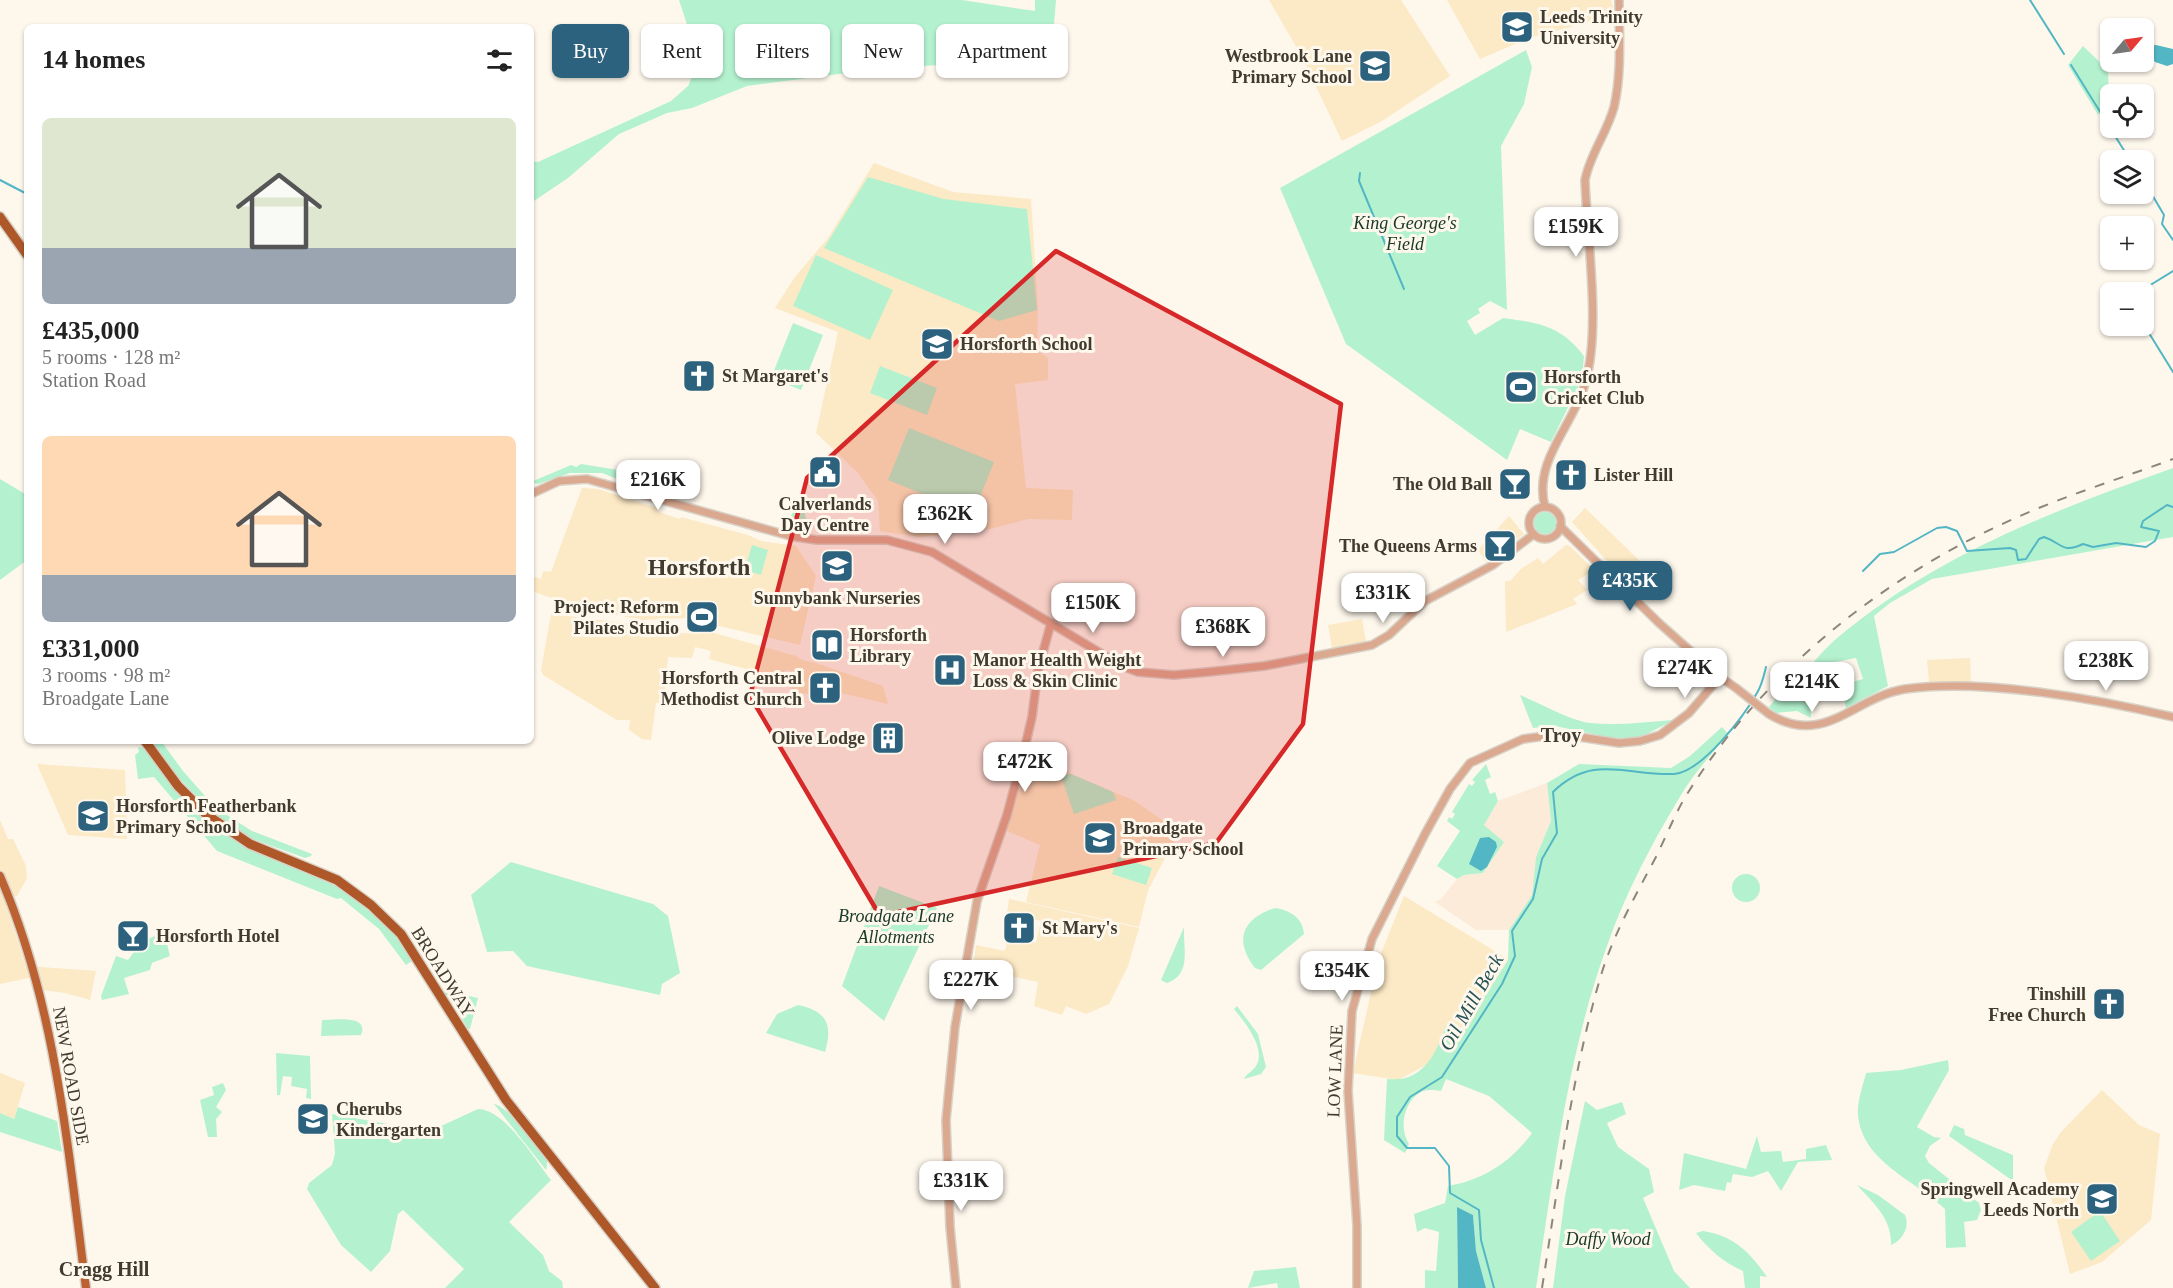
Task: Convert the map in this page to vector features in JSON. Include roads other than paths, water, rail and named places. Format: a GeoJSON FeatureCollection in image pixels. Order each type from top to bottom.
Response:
{"type":"FeatureCollection","features":[{"type":"Feature","properties":{"kind":"highway"},"geometry":{"type":"LineString","coordinates":[[0,217],[24,251]]}},
{"type":"Feature","properties":{"kind":"highway","name":"BROADWAY"},"geometry":{"type":"LineString","coordinates":[[147,744],[178,786],[207,815],[250,844],[337,880],[371,905],[401,934],[506,1100],[655,1288]]}},
{"type":"Feature","properties":{"kind":"main road","name":"NEW ROAD SIDE"},"geometry":{"type":"LineString","coordinates":[[0,876],[27,955],[55,1067],[86,1288]]}},
{"type":"Feature","properties":{"kind":"street"},"geometry":{"type":"LineString","coordinates":[[1545,507],[1542,494],[1545,471],[1584,389],[1590,364],[1592,320],[1585,180],[1589,161],[1613,109],[1617,87],[1619,0]]}},
{"type":"Feature","properties":{"kind":"street"},"geometry":{"type":"LineString","coordinates":[[534,493],[559,481],[587,479],[766,530],[817,540],[887,540],[918,547],[966,571],[1122,666],[1138,672],[1174,675],[1264,666],[1372,645],[1389,635],[1425,601],[1493,565],[1534,534]]}},
{"type":"Feature","properties":{"kind":"street"},"geometry":{"type":"LineString","coordinates":[[1560,526],[1551,537],[1542,538],[1534,534],[1530,526],[1530,517],[1536,510],[1545,507],[1557,513],[1560,526],[1720,677],[1745,692],[1769,714],[1785,723],[1802,726],[1827,723],[1882,695],[1903,690],[1969,686],[2034,693],[2173,717]]}},
{"type":"Feature","properties":{"kind":"street"},"geometry":{"type":"LineString","coordinates":[[956,1288],[950,1227],[946,1120],[955,1027],[978,901],[1007,815],[1032,717],[1038,670],[1051,623]]}},
{"type":"Feature","properties":{"kind":"street","name":"LOW LANE"},"geometry":{"type":"LineString","coordinates":[[1357,1288],[1357,1226],[1348,1123],[1347,1066],[1352,1011],[1372,939],[1425,834],[1465,768],[1491,752],[1523,740],[1551,734],[1619,743],[1646,740],[1677,724],[1720,677]]}},
{"type":"Feature","properties":{"kind":"water"},"geometry":{"type":"Polygon","coordinates":[[[2154,45],[2173,49],[2173,64],[2167,66],[2155,62],[2154,45]]]}},
{"type":"Feature","properties":{"kind":"water"},"geometry":{"type":"Polygon","coordinates":[[[1489,837],[1496,842],[1497,847],[1487,867],[1481,871],[1469,864],[1480,838],[1489,837]]]}},
{"type":"Feature","properties":{"kind":"water"},"geometry":{"type":"Polygon","coordinates":[[[1457,1207],[1473,1215],[1476,1251],[1486,1288],[1458,1288],[1457,1207]]]}},
{"type":"Feature","properties":{"kind":"waterway"},"geometry":{"type":"LineString","coordinates":[[2030,0],[2064,54]]}},
{"type":"Feature","properties":{"kind":"waterway"},"geometry":{"type":"LineString","coordinates":[[2071,65],[2124,150]]}},
{"type":"Feature","properties":{"kind":"waterway"},"geometry":{"type":"LineString","coordinates":[[1360,173],[1359,181],[1404,289]]}},
{"type":"Feature","properties":{"kind":"waterway"},"geometry":{"type":"LineString","coordinates":[[0,180],[24,192]]}},
{"type":"Feature","properties":{"kind":"waterway"},"geometry":{"type":"LineString","coordinates":[[2154,198],[2164,215],[2162,224],[2173,240]]}},
{"type":"Feature","properties":{"kind":"waterway"},"geometry":{"type":"LineString","coordinates":[[2154,283],[2173,271]]}},
{"type":"Feature","properties":{"kind":"waterway"},"geometry":{"type":"LineString","coordinates":[[2151,336],[2173,372]]}},
{"type":"Feature","properties":{"kind":"waterway"},"geometry":{"type":"LineString","coordinates":[[1863,571],[1880,554],[1894,552],[1937,528],[1946,527],[1957,531],[1967,551],[2010,548],[2016,550],[2018,560],[2026,559],[2039,539],[2044,537],[2066,548],[2083,544],[2093,547],[2116,543],[2146,547],[2155,541],[2159,531],[2141,527],[2143,521],[2167,505],[2173,507]]}},
{"type":"Feature","properties":{"kind":"waterway","name":"Oil Mill Beck"},"geometry":{"type":"LineString","coordinates":[[1494,1288],[1481,1240],[1479,1210],[1450,1193],[1449,1166],[1435,1148],[1407,1148],[1397,1136],[1397,1117],[1410,1097],[1442,1077],[1502,984],[1515,956],[1512,931],[1533,899],[1542,859],[1557,833],[1553,792],[1568,780],[1582,773],[1596,770],[1674,774],[1697,764],[1721,741],[1751,703],[1759,690],[1766,667]]}},
{"type":"Feature","properties":{"kind":"railway"},"geometry":{"type":"LineString","coordinates":[[1542,1288],[1574,1089],[1602,972],[1620,927],[1680,806],[1715,753],[1750,710],[1789,669],[1830,632],[1874,598],[1921,567],[2020,516],[2173,459]]}},
{"type":"Feature","properties":{"kind":"place","name":"Leeds Trinity University"},"geometry":{"type":"Point","coordinates":[1517,27]}},
{"type":"Feature","properties":{"kind":"place","name":"Westbrook Lane Primary School"},"geometry":{"type":"Point","coordinates":[1375,66]}},
{"type":"Feature","properties":{"kind":"place","name":"Horsforth School"},"geometry":{"type":"Point","coordinates":[937,344]}},
{"type":"Feature","properties":{"kind":"place","name":"St Margaret's"},"geometry":{"type":"Point","coordinates":[699,376]}},
{"type":"Feature","properties":{"kind":"place","name":"Horsforth Cricket Club"},"geometry":{"type":"Point","coordinates":[1521,387]}},
{"type":"Feature","properties":{"kind":"place","name":"Calverlands Day Centre"},"geometry":{"type":"Point","coordinates":[825,472]}},
{"type":"Feature","properties":{"kind":"place","name":"Lister Hill"},"geometry":{"type":"Point","coordinates":[1571,475]}},
{"type":"Feature","properties":{"kind":"place","name":"The Old Ball"},"geometry":{"type":"Point","coordinates":[1515,484]}},
{"type":"Feature","properties":{"kind":"place","name":"The Queens Arms"},"geometry":{"type":"Point","coordinates":[1500,546]}},
{"type":"Feature","properties":{"kind":"place","name":"Sunnybank Nurseries"},"geometry":{"type":"Point","coordinates":[837,566]}},
{"type":"Feature","properties":{"kind":"place","name":"Project: Reform Pilates Studio"},"geometry":{"type":"Point","coordinates":[702,617]}},
{"type":"Feature","properties":{"kind":"place","name":"Horsforth Library"},"geometry":{"type":"Point","coordinates":[827,645]}},
{"type":"Feature","properties":{"kind":"place","name":"Manor Health Weight Loss & Skin Clinic"},"geometry":{"type":"Point","coordinates":[950,670]}},
{"type":"Feature","properties":{"kind":"place","name":"Horsforth Central Methodist Church"},"geometry":{"type":"Point","coordinates":[825,688]}},
{"type":"Feature","properties":{"kind":"place","name":"Olive Lodge"},"geometry":{"type":"Point","coordinates":[888,738]}},
{"type":"Feature","properties":{"kind":"place","name":"Horsforth Featherbank Primary School"},"geometry":{"type":"Point","coordinates":[93,816]}},
{"type":"Feature","properties":{"kind":"place","name":"Broadgate Primary School"},"geometry":{"type":"Point","coordinates":[1100,838]}},
{"type":"Feature","properties":{"kind":"place","name":"St Mary's"},"geometry":{"type":"Point","coordinates":[1019,928]}},
{"type":"Feature","properties":{"kind":"place","name":"Horsforth Hotel"},"geometry":{"type":"Point","coordinates":[133,936]}},
{"type":"Feature","properties":{"kind":"place","name":"Tinshill Free Church"},"geometry":{"type":"Point","coordinates":[2109,1004]}},
{"type":"Feature","properties":{"kind":"place","name":"Cherubs Kindergarten"},"geometry":{"type":"Point","coordinates":[313,1119]}},
{"type":"Feature","properties":{"kind":"place","name":"Springwell Academy Leeds North"},"geometry":{"type":"Point","coordinates":[2102,1199]}},
{"type":"Feature","properties":{"kind":"district","name":"Horsforth"},"geometry":{"type":"Point","coordinates":[699,567]}},
{"type":"Feature","properties":{"kind":"district","name":"Troy"},"geometry":{"type":"Point","coordinates":[1561,735]}},
{"type":"Feature","properties":{"kind":"district","name":"Cragg Hill"},"geometry":{"type":"Point","coordinates":[104,1269]}},
{"type":"Feature","properties":{"kind":"park label","name":"King George's Field"},"geometry":{"type":"Point","coordinates":[1405,233]}},
{"type":"Feature","properties":{"kind":"park label","name":"Broadgate Lane Allotments"},"geometry":{"type":"Point","coordinates":[896,926]}},
{"type":"Feature","properties":{"kind":"park label","name":"Daffy Wood"},"geometry":{"type":"Point","coordinates":[1608,1239]}}]}
